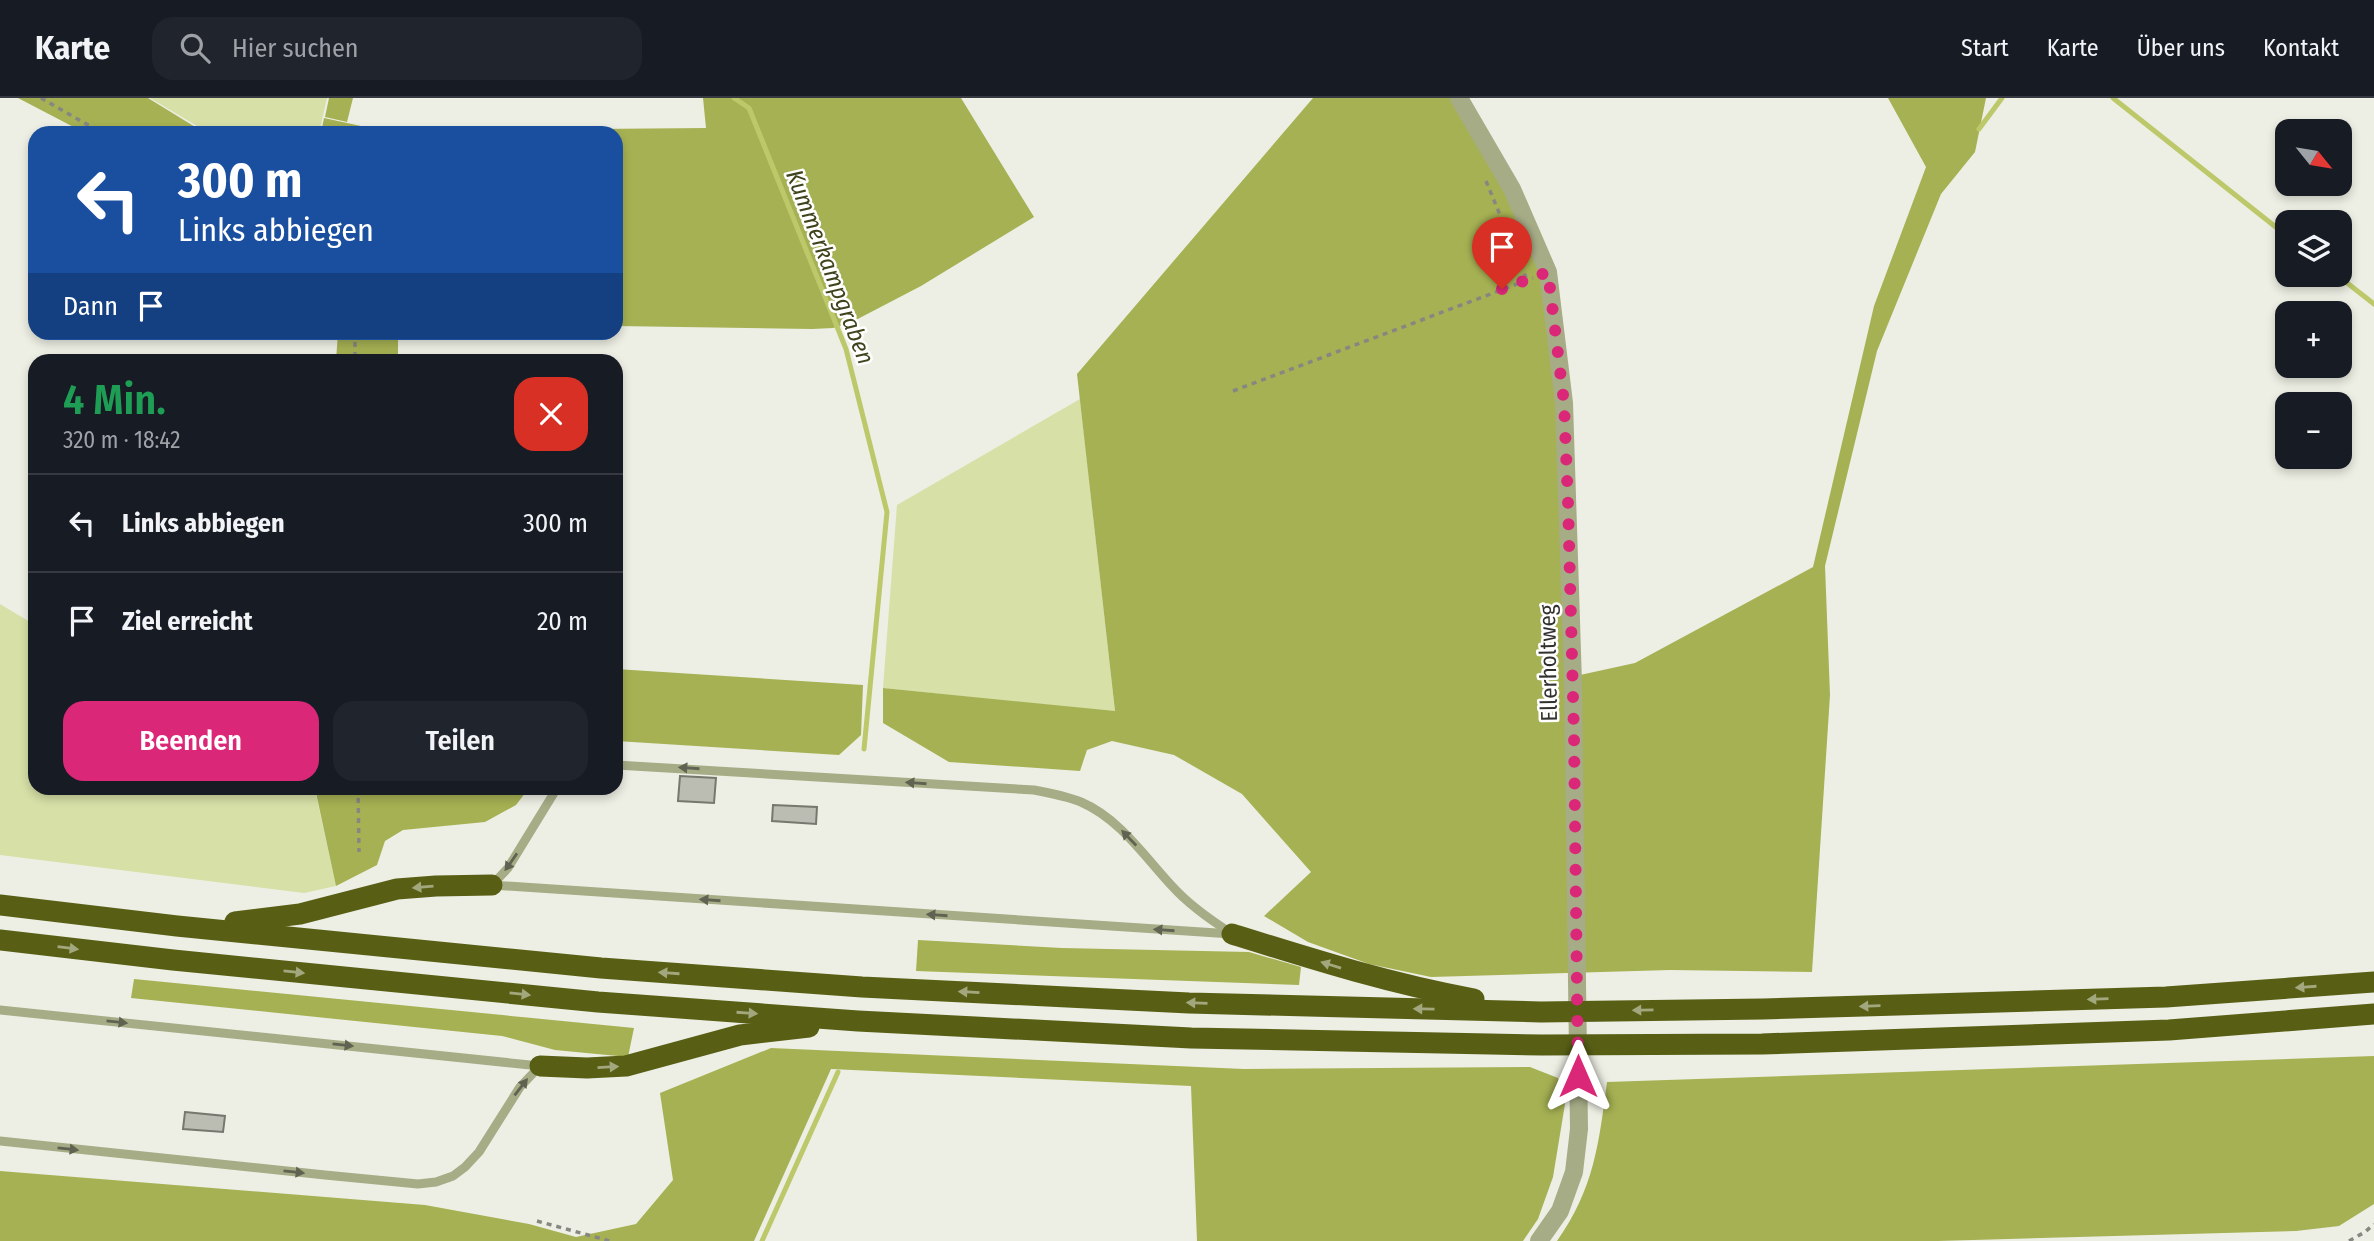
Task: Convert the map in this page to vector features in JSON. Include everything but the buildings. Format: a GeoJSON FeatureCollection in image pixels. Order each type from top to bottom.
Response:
{"type":"FeatureCollection","features":[{"type":"Feature","properties":{"kind":"highway"},"geometry":{"type":"LineString","coordinates":[[177,926],[300,914],[397,889],[492,886]]}},
{"type":"Feature","properties":{"kind":"highway"},"geometry":{"type":"LineString","coordinates":[[0,905],[177,926],[587,967],[862,987],[1189,1003],[1541,1012],[1763,1009],[2166,997],[2374,982]]}},
{"type":"Feature","properties":{"kind":"highway"},"geometry":{"type":"LineString","coordinates":[[1232,934],[1406,986],[1541,1012]]}},
{"type":"Feature","properties":{"kind":"highway"},"geometry":{"type":"LineString","coordinates":[[0,940],[584,1001],[858,1021],[1204,1038],[1542,1045],[1762,1044],[2169,1030],[2374,1014]]}},
{"type":"Feature","properties":{"kind":"highway"},"geometry":{"type":"LineString","coordinates":[[540,1066],[626,1066],[740,1035],[858,1021]]}},
{"type":"Feature","properties":{"kind":"street","name":"Ellerholtweg"},"geometry":{"type":"LineString","coordinates":[[1459,98],[1513,189],[1548,272],[1564,403],[1573,655],[1579,1129],[1574,1171],[1560,1211],[1539,1241]]}},
{"type":"Feature","properties":{"kind":"lane"},"geometry":{"type":"LineString","coordinates":[[623,765],[1034,790],[1057,794],[1081,802],[1104,816],[1134,843],[1191,906],[1232,934]]}},
{"type":"Feature","properties":{"kind":"lane"},"geometry":{"type":"LineString","coordinates":[[492,886],[508,868],[553,795]]}},
{"type":"Feature","properties":{"kind":"lane"},"geometry":{"type":"LineString","coordinates":[[492,886],[1232,934]]}},
{"type":"Feature","properties":{"kind":"lane"},"geometry":{"type":"LineString","coordinates":[[0,1010],[540,1066]]}},
{"type":"Feature","properties":{"kind":"lane"},"geometry":{"type":"LineString","coordinates":[[0,1141],[418,1184],[436,1182],[453,1176],[479,1152],[520,1087],[540,1066]]}},
{"type":"Feature","properties":{"kind":"path"},"geometry":{"type":"LineString","coordinates":[[41,98],[90,126]]}},
{"type":"Feature","properties":{"kind":"path"},"geometry":{"type":"LineString","coordinates":[[1484,177],[1527,280]]}},
{"type":"Feature","properties":{"kind":"path"},"geometry":{"type":"LineString","coordinates":[[1233,391],[1548,272]]}},
{"type":"Feature","properties":{"kind":"path"},"geometry":{"type":"LineString","coordinates":[[358,795],[359,852]]}},
{"type":"Feature","properties":{"kind":"path"},"geometry":{"type":"LineString","coordinates":[[537,1221],[610,1241]]}},
{"type":"Feature","properties":{"kind":"path"},"geometry":{"type":"LineString","coordinates":[[2349,1241],[2374,1224]]}},
{"type":"Feature","properties":{"kind":"green space"},"geometry":{"type":"Polygon","coordinates":[[[18,98],[148,98],[194,126],[72,126],[18,98]]]}},
{"type":"Feature","properties":{"kind":"green space"},"geometry":{"type":"Polygon","coordinates":[[[150,98],[327,98],[321,126],[197,126],[150,98]]]}},
{"type":"Feature","properties":{"kind":"green space"},"geometry":{"type":"Polygon","coordinates":[[[329,98],[353,98],[347,122],[325,117],[329,98]]]}},
{"type":"Feature","properties":{"kind":"green space"},"geometry":{"type":"Polygon","coordinates":[[[703,98],[961,98],[1034,217],[921,286],[850,323],[833,328],[623,326],[623,129],[706,128],[703,98]]]}},
{"type":"Feature","properties":{"kind":"green space"},"geometry":{"type":"Polygon","coordinates":[[[1313,98],[1469,98],[1519,188],[1552,271],[1580,675],[1635,663],[1813,567],[1874,306],[1926,167],[1888,98],[1986,98],[1975,152],[1941,194],[1877,351],[1825,566],[1830,695],[1812,972],[1670,970],[1431,977],[1369,964],[1308,942],[1264,916],[1311,872],[1242,794],[1174,755],[1112,741],[1087,750],[1080,771],[949,762],[883,723],[883,688],[1115,711],[1077,374],[1313,98]]]}},
{"type":"Feature","properties":{"kind":"green space"},"geometry":{"type":"Polygon","coordinates":[[[324,118],[361,126],[322,126],[324,118]]]}},
{"type":"Feature","properties":{"kind":"green space"},"geometry":{"type":"Polygon","coordinates":[[[337,340],[398,340],[398,354],[336,354],[337,340]]]}},
{"type":"Feature","properties":{"kind":"green space"},"geometry":{"type":"Polygon","coordinates":[[[1080,399],[1115,712],[883,688],[897,505],[1080,399]]]}},
{"type":"Feature","properties":{"kind":"green space"},"geometry":{"type":"Polygon","coordinates":[[[0,604],[28,621],[28,795],[316,795],[336,886],[304,893],[0,855],[0,604]]]}},
{"type":"Feature","properties":{"kind":"green space"},"geometry":{"type":"Polygon","coordinates":[[[623,669],[863,685],[861,735],[839,755],[623,741],[623,669]]]}},
{"type":"Feature","properties":{"kind":"green space"},"geometry":{"type":"Polygon","coordinates":[[[316,795],[524,795],[516,805],[485,822],[403,830],[385,841],[377,865],[336,886],[316,795]]]}},
{"type":"Feature","properties":{"kind":"green space"},"geometry":{"type":"Polygon","coordinates":[[[918,940],[1062,948],[1249,952],[1301,967],[1299,985],[916,971],[918,940]]]}},
{"type":"Feature","properties":{"kind":"green space"},"geometry":{"type":"Polygon","coordinates":[[[134,979],[634,1028],[628,1057],[555,1050],[502,1036],[131,998],[134,979]]]}},
{"type":"Feature","properties":{"kind":"green space"},"geometry":{"type":"Polygon","coordinates":[[[771,1048],[1244,1069],[1530,1067],[1558,1078],[1565,1104],[1553,1177],[1538,1219],[1523,1241],[1197,1241],[1191,1086],[831,1069],[754,1241],[0,1241],[0,1171],[425,1205],[529,1224],[576,1237],[636,1224],[673,1180],[660,1093],[771,1048]]]}},
{"type":"Feature","properties":{"kind":"green space"},"geometry":{"type":"Polygon","coordinates":[[[2374,1056],[2374,1204],[2339,1226],[2296,1231],[1938,1241],[1557,1241],[1579,1203],[1593,1165],[1607,1082],[2374,1056]]]}},
{"type":"Feature","properties":{"kind":"waterway","name":"Kummerkampgraben"},"geometry":{"type":"LineString","coordinates":[[734,98],[749,108],[846,349],[887,512],[864,749]]}},
{"type":"Feature","properties":{"kind":"waterway"},"geometry":{"type":"LineString","coordinates":[[1979,129],[2002,98]]}},
{"type":"Feature","properties":{"kind":"waterway"},"geometry":{"type":"LineString","coordinates":[[2113,98],[2275,226]]}},
{"type":"Feature","properties":{"kind":"waterway"},"geometry":{"type":"LineString","coordinates":[[2352,287],[2374,304]]}},
{"type":"Feature","properties":{"kind":"waterway","name":"Kummerkampgraben"},"geometry":{"type":"LineString","coordinates":[[762,1241],[838,1072]]}},
{"type":"Feature","properties":{"kind":"route"},"geometry":{"type":"LineString","coordinates":[[1502,289],[1548,272],[1564,403],[1573,683],[1578,1076]]}}]}
